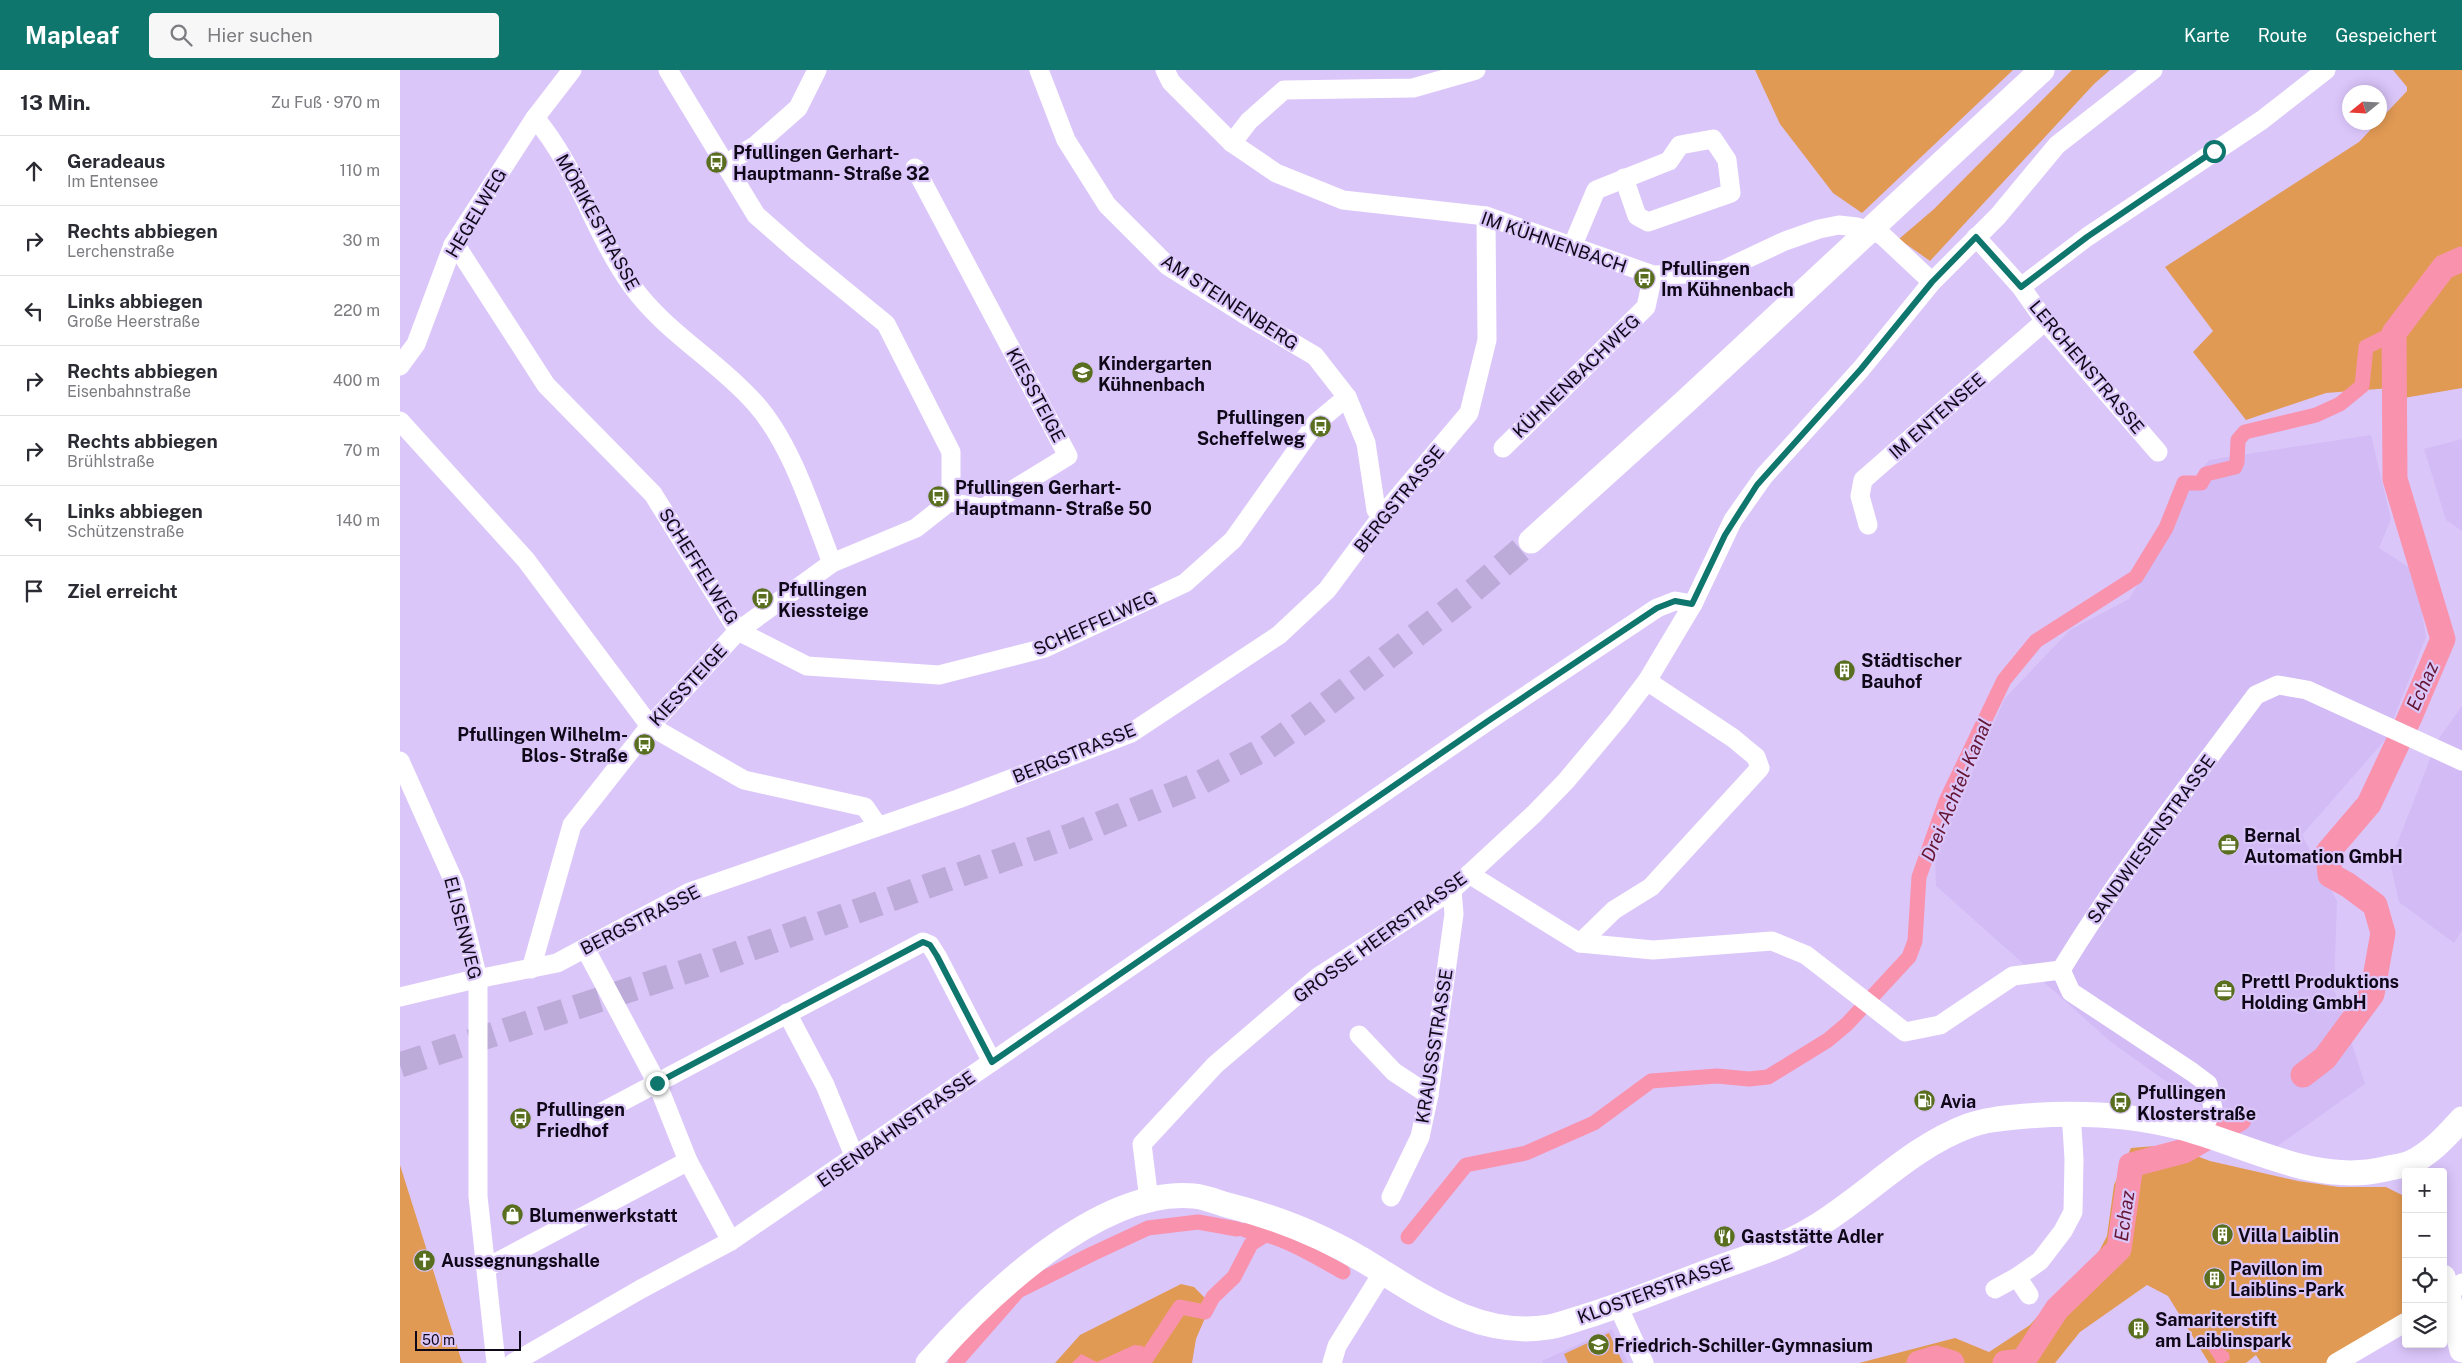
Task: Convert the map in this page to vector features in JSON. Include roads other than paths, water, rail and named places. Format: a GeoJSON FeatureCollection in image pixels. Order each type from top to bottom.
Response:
{"type":"FeatureCollection","features":[{"type":"Feature","properties":{"kind":"main road"},"geometry":{"type":"LineString","coordinates":[[1531,541],[2042,70]]}},
{"type":"Feature","properties":{"kind":"main road","name":"KLOSTERSTRASSE"},"geometry":{"type":"LineString","coordinates":[[1382,1272],[1426,1300],[1461,1316],[1502,1328],[1517,1330],[1551,1327],[1618,1306],[1785,1242],[1812,1229],[1925,1146],[1970,1125],[1994,1120],[2071,1112],[2132,1117],[2191,1131],[2282,1162],[2324,1171],[2366,1174],[2412,1167],[2441,1142],[2462,1119]]}},
{"type":"Feature","properties":{"kind":"main road"},"geometry":{"type":"LineString","coordinates":[[928,1363],[958,1329],[1020,1273],[1070,1236],[1134,1204],[1149,1200],[1194,1196],[1271,1216],[1357,1256],[1382,1272]]}},
{"type":"Feature","properties":{"kind":"main road"},"geometry":{"type":"LineString","coordinates":[[2449,1288],[2462,1350]]}},
{"type":"Feature","properties":{"kind":"street","name":"HEGELWEG"},"geometry":{"type":"LineString","coordinates":[[400,366],[416,344],[453,245],[535,118],[572,70]]}},
{"type":"Feature","properties":{"kind":"street"},"geometry":{"type":"LineString","coordinates":[[668,70],[724,166],[756,215],[886,324],[950,452],[952,494],[949,502]]}},
{"type":"Feature","properties":{"kind":"street"},"geometry":{"type":"LineString","coordinates":[[724,166],[756,145],[798,108],[817,70]]}},
{"type":"Feature","properties":{"kind":"street","name":"AM STEINENBERG"},"geometry":{"type":"LineString","coordinates":[[1039,70],[1066,140],[1106,205],[1168,266],[1315,356],[1347,397],[1366,443],[1376,510],[1382,516]]}},
{"type":"Feature","properties":{"kind":"street","name":"IM KÜHNENBACH"},"geometry":{"type":"LineString","coordinates":[[1165,70],[1171,82],[1232,143],[1276,173],[1343,200],[1486,216],[1653,274],[1688,274],[1723,270],[1785,241],[1820,229],[1839,225],[1856,227],[1882,235],[1932,282]]}},
{"type":"Feature","properties":{"kind":"street"},"geometry":{"type":"LineString","coordinates":[[1232,143],[1248,121],[1284,90],[1413,88],[1476,70]]}},
{"type":"Feature","properties":{"kind":"street","name":"GROSSE HEERSTRASSE"},"geometry":{"type":"LineString","coordinates":[[1149,1200],[1142,1144],[1215,1065],[1318,978],[1452,890],[1566,781],[1647,681],[1692,604],[1725,535],[1757,485],[1861,369],[1932,282],[1998,216],[2057,146],[2153,70]]}},
{"type":"Feature","properties":{"kind":"street"},"geometry":{"type":"LineString","coordinates":[[2021,287],[2087,237],[2262,120],[2326,70]]}},
{"type":"Feature","properties":{"kind":"street","name":"MÖRIKESTRASSE"},"geometry":{"type":"LineString","coordinates":[[535,118],[561,155],[624,273],[641,298],[662,322],[741,389],[765,414],[787,453],[832,563]]}},
{"type":"Feature","properties":{"kind":"street"},"geometry":{"type":"LineString","coordinates":[[1572,247],[1596,190],[1624,178],[1669,161],[1680,145],[1713,139],[1727,160],[1731,193],[1648,222],[1637,216],[1624,178]]}},
{"type":"Feature","properties":{"kind":"street","name":"KIESSTEIGE"},"geometry":{"type":"LineString","coordinates":[[531,969],[572,825],[650,726],[738,630],[832,563],[916,528],[949,502],[983,508],[1068,456],[915,168]]}},
{"type":"Feature","properties":{"kind":"street","name":"BERGSTRASSE"},"geometry":{"type":"LineString","coordinates":[[400,997],[557,962],[690,892],[958,799],[1131,733],[1279,635],[1327,590],[1382,516],[1469,413],[1486,340],[1486,216]]}},
{"type":"Feature","properties":{"kind":"street","name":"LERCHENSTRASSE"},"geometry":{"type":"LineString","coordinates":[[1976,237],[2021,287],[2045,321],[2158,452]]}},
{"type":"Feature","properties":{"kind":"street","name":"SCHEFFELWEG"},"geometry":{"type":"LineString","coordinates":[[453,245],[546,385],[654,494],[738,630],[807,666],[939,675],[1045,648],[1185,583],[1233,540],[1316,423],[1347,397]]}},
{"type":"Feature","properties":{"kind":"street","name":"KÜHNENBACHWEG"},"geometry":{"type":"LineString","coordinates":[[1503,448],[1646,307],[1653,274]]}},
{"type":"Feature","properties":{"kind":"street","name":"IM ENTENSEE"},"geometry":{"type":"LineString","coordinates":[[1868,524],[1860,496],[1864,480],[2045,321]]}},
{"type":"Feature","properties":{"kind":"street"},"geometry":{"type":"LineString","coordinates":[[400,421],[526,560],[650,726],[744,780],[865,807],[878,826]]}},
{"type":"Feature","properties":{"kind":"street","name":"EISENBAHNSTRASSE"},"geometry":{"type":"LineString","coordinates":[[513,1363],[641,1289],[731,1241],[855,1158],[1488,721],[1657,608],[1675,601],[1692,604]]}},
{"type":"Feature","properties":{"kind":"street"},"geometry":{"type":"LineString","coordinates":[[1580,942],[1614,910],[1651,887],[1760,768],[1756,757],[1733,738],[1647,681]]}},
{"type":"Feature","properties":{"kind":"street","name":"SANDWIESENSTRASSE"},"geometry":{"type":"LineString","coordinates":[[2061,970],[2092,919],[2126,870],[2256,695],[2278,684],[2307,690],[2462,761]]}},
{"type":"Feature","properties":{"kind":"street","name":"ELISENWEG"},"geometry":{"type":"LineString","coordinates":[[400,761],[406,788],[455,884],[478,979],[478,1196],[496,1363]]}},
{"type":"Feature","properties":{"kind":"street"},"geometry":{"type":"LineString","coordinates":[[1469,874],[1580,942],[1653,950],[1772,941],[1806,955],[1905,1032],[1940,1025],[2013,976],[2061,970],[2071,992],[2208,1084],[2213,1109],[2191,1131]]}},
{"type":"Feature","properties":{"kind":"street","name":"KRAUSSSTRASSE"},"geometry":{"type":"LineString","coordinates":[[1391,1197],[1420,1137],[1430,1095],[1454,914],[1452,890]]}},
{"type":"Feature","properties":{"kind":"street"},"geometry":{"type":"LineString","coordinates":[[589,1119],[919,943],[927,943],[932,948],[992,1062]]}},
{"type":"Feature","properties":{"kind":"street"},"geometry":{"type":"LineString","coordinates":[[585,948],[657,1083],[688,1161],[731,1241]]}},
{"type":"Feature","properties":{"kind":"street"},"geometry":{"type":"LineString","coordinates":[[787,1013],[825,1085],[855,1158]]}},
{"type":"Feature","properties":{"kind":"street"},"geometry":{"type":"LineString","coordinates":[[1359,1035],[1394,1072],[1430,1095]]}},
{"type":"Feature","properties":{"kind":"street"},"geometry":{"type":"LineString","coordinates":[[1995,1289],[2040,1261],[2063,1231],[2073,1212],[2074,1160],[2071,1112]]}},
{"type":"Feature","properties":{"kind":"street"},"geometry":{"type":"LineString","coordinates":[[486,1268],[688,1161]]}},
{"type":"Feature","properties":{"kind":"street"},"geometry":{"type":"LineString","coordinates":[[1332,1363],[1336,1346],[1382,1272]]}},
{"type":"Feature","properties":{"kind":"street"},"geometry":{"type":"LineString","coordinates":[[2017,1276],[2029,1295]]}},
{"type":"Feature","properties":{"kind":"street"},"geometry":{"type":"LineString","coordinates":[[1618,1306],[1644,1363]]}},
{"type":"Feature","properties":{"kind":"street"},"geometry":{"type":"LineString","coordinates":[[2336,1363],[2402,1324]]}},
{"type":"Feature","properties":{"kind":"waterway","name":"Echaz"},"geometry":{"type":"LineString","coordinates":[[2303,1075],[2325,1058],[2372,994],[2383,933],[2375,905],[2348,885],[2330,875],[2328,852],[2369,804],[2409,719],[2443,639],[2395,479],[2394,333],[2444,267],[2462,259]]}},
{"type":"Feature","properties":{"kind":"waterway","name":"Drei-Achtel-Kanal"},"geometry":{"type":"LineString","coordinates":[[1408,1237],[1466,1165],[1526,1153],[1594,1123],[1651,1081],[1717,1076],[1749,1079],[1768,1077],[1828,1040],[1847,1024],[1909,957],[1915,941],[1919,877],[1946,801],[2004,680],[2036,641],[2136,577],[2166,528],[2184,483],[2201,483],[2206,474],[2235,467],[2238,440],[2245,432],[2316,415],[2340,404],[2362,386],[2366,347],[2394,333]]}},
{"type":"Feature","properties":{"kind":"waterway","name":"Echaz"},"geometry":{"type":"LineString","coordinates":[[2005,1363],[2023,1361],[2057,1309],[2119,1249],[2131,1165],[2184,1151],[2239,1119]]}},
{"type":"Feature","properties":{"kind":"waterway"},"geometry":{"type":"LineString","coordinates":[[955,1363],[1018,1291],[1092,1254],[1148,1228],[1198,1222],[1237,1229]]}},
{"type":"Feature","properties":{"kind":"waterway","name":"Drei-Achtel-Kanal"},"geometry":{"type":"LineString","coordinates":[[1245,1230],[1284,1241],[1343,1272]]}},
{"type":"Feature","properties":{"kind":"waterway"},"geometry":{"type":"LineString","coordinates":[[1143,1363],[1180,1307],[1205,1312],[1213,1297],[1234,1277],[1251,1244],[1267,1234]]}},
{"type":"Feature","properties":{"kind":"waterway","name":"Echaz"},"geometry":{"type":"LineString","coordinates":[[1919,1363],[1936,1358],[1952,1363]]}},
{"type":"Feature","properties":{"kind":"tunnel"},"geometry":{"type":"LineString","coordinates":[[400,1065],[699,967],[1072,835],[1198,784],[1266,748],[1313,715],[1469,594],[1531,541]]}},
{"type":"Feature","properties":{"kind":"place","name":"Pfullingen Gerhart- Hauptmann- Straße 32"},"geometry":{"type":"Point","coordinates":[717,162]}},
{"type":"Feature","properties":{"kind":"place","name":"Pfullingen Im Kühnenbach"},"geometry":{"type":"Point","coordinates":[1645,278]}},
{"type":"Feature","properties":{"kind":"place","name":"Kindergarten Kühnenbach"},"geometry":{"type":"Point","coordinates":[1082,373]}},
{"type":"Feature","properties":{"kind":"place","name":"Pfullingen Scheffelweg"},"geometry":{"type":"Point","coordinates":[1321,427]}},
{"type":"Feature","properties":{"kind":"place","name":"Pfullingen Gerhart- Hauptmann- Straße 50"},"geometry":{"type":"Point","coordinates":[939,497]}},
{"type":"Feature","properties":{"kind":"place","name":"Pfullingen Kiessteige"},"geometry":{"type":"Point","coordinates":[762,599]}},
{"type":"Feature","properties":{"kind":"place","name":"Städtischer Bauhof"},"geometry":{"type":"Point","coordinates":[1845,670]}},
{"type":"Feature","properties":{"kind":"place","name":"Pfullingen Wilhelm- Blos- Straße"},"geometry":{"type":"Point","coordinates":[644,744]}},
{"type":"Feature","properties":{"kind":"place","name":"Bernal Automation GmbH"},"geometry":{"type":"Point","coordinates":[2228,845]}},
{"type":"Feature","properties":{"kind":"place","name":"Prettl Produktions Holding GmbH"},"geometry":{"type":"Point","coordinates":[2225,991]}},
{"type":"Feature","properties":{"kind":"place","name":"Avia"},"geometry":{"type":"Point","coordinates":[1924,1101]}},
{"type":"Feature","properties":{"kind":"place","name":"Pfullingen Klosterstraße"},"geometry":{"type":"Point","coordinates":[2121,1102]}},
{"type":"Feature","properties":{"kind":"place","name":"Pfullingen Friedhof"},"geometry":{"type":"Point","coordinates":[520,1119]}},
{"type":"Feature","properties":{"kind":"place","name":"Blumenwerkstatt"},"geometry":{"type":"Point","coordinates":[513,1215]}},
{"type":"Feature","properties":{"kind":"place","name":"Villa Laiblin"},"geometry":{"type":"Point","coordinates":[2222,1235]}},
{"type":"Feature","properties":{"kind":"place","name":"Gaststätte Adler"},"geometry":{"type":"Point","coordinates":[1725,1236]}},
{"type":"Feature","properties":{"kind":"place","name":"Aussegnungshalle"},"geometry":{"type":"Point","coordinates":[425,1260]}},
{"type":"Feature","properties":{"kind":"place","name":"Pavillon im Laiblins-Park"},"geometry":{"type":"Point","coordinates":[2214,1278]}},
{"type":"Feature","properties":{"kind":"place","name":"Samariterstift am Laiblinspark"},"geometry":{"type":"Point","coordinates":[2139,1329]}},
{"type":"Feature","properties":{"kind":"place","name":"Friedrich-Schiller-Gymnasium"},"geometry":{"type":"Point","coordinates":[1598,1345]}}]}
